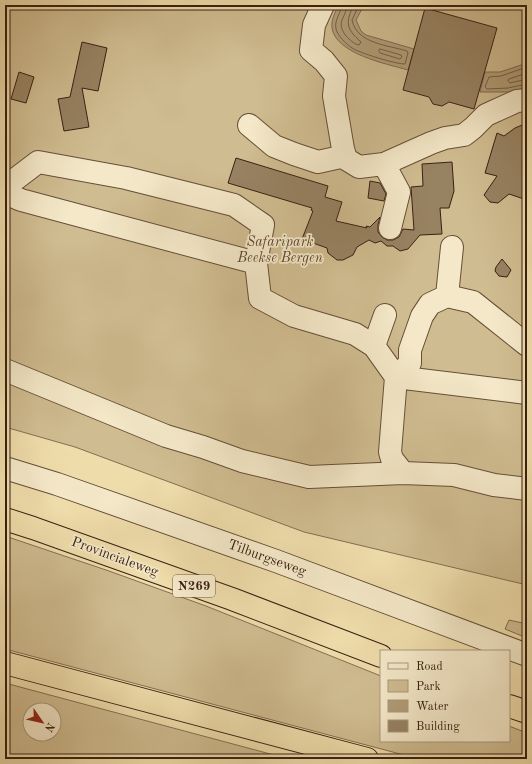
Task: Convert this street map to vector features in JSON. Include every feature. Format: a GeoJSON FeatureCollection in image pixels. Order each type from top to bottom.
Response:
{"type":"FeatureCollection","features":[{"type":"Feature","properties":{"kind":"highway","name":"Provincialeweg"},"geometry":{"type":"LineString","coordinates":[[5,519],[224,596],[380,656]]}},
{"type":"Feature","properties":{"kind":"highway"},"geometry":{"type":"LineString","coordinates":[[5,663],[367,759]]}},
{"type":"Feature","properties":{"kind":"highway"},"geometry":{"type":"LineString","coordinates":[[510,706],[527,712]]}},
{"type":"Feature","properties":{"kind":"street"},"geometry":{"type":"LineString","coordinates":[[323,5],[314,25],[311,50],[324,61],[336,76],[334,96],[345,156],[346,159],[359,167],[384,164],[438,141],[464,135],[486,115],[517,101],[527,100]]}},
{"type":"Feature","properties":{"kind":"street"},"geometry":{"type":"LineString","coordinates":[[249,125],[274,146],[318,162],[345,156]]}},
{"type":"Feature","properties":{"kind":"street"},"geometry":{"type":"LineString","coordinates":[[5,187],[38,162],[126,178],[234,205],[263,225],[256,263],[260,298],[294,316],[355,334],[374,346],[396,377],[390,452],[392,459],[403,473]]}},
{"type":"Feature","properties":{"kind":"street"},"geometry":{"type":"LineString","coordinates":[[384,164],[399,192],[390,228]]}},
{"type":"Feature","properties":{"kind":"street"},"geometry":{"type":"LineString","coordinates":[[5,193],[29,202],[256,263]]}},
{"type":"Feature","properties":{"kind":"street"},"geometry":{"type":"LineString","coordinates":[[447,296],[452,246]]}},
{"type":"Feature","properties":{"kind":"street"},"geometry":{"type":"LineString","coordinates":[[396,377],[410,363],[410,350],[422,316],[430,304],[447,296],[472,302],[527,345]]}},
{"type":"Feature","properties":{"kind":"street"},"geometry":{"type":"LineString","coordinates":[[374,346],[385,315]]}},
{"type":"Feature","properties":{"kind":"street"},"geometry":{"type":"LineString","coordinates":[[5,370],[166,436],[242,461],[312,477],[403,473],[454,475],[494,485],[527,489]]}},
{"type":"Feature","properties":{"kind":"street"},"geometry":{"type":"LineString","coordinates":[[396,377],[527,393]]}},
{"type":"Feature","properties":{"kind":"street","name":"Tilburgseweg"},"geometry":{"type":"LineString","coordinates":[[5,468],[57,484],[276,561],[527,655]]}},
{"type":"Feature","properties":{"kind":"green space","name":"Safaripark Beekse Bergen"},"geometry":{"type":"Polygon","coordinates":[[[5,5],[527,5],[527,585],[304,532],[75,447],[5,427],[5,5]]]}},
{"type":"Feature","properties":{"kind":"green space"},"geometry":{"type":"Polygon","coordinates":[[[5,536],[206,606],[380,676],[380,742],[510,742],[510,726],[527,733],[527,759],[419,759],[5,649],[5,536]]]}},
{"type":"Feature","properties":{"kind":"green space"},"geometry":{"type":"Polygon","coordinates":[[[509,620],[527,624],[527,638],[505,629],[509,620]]]}},
{"type":"Feature","properties":{"kind":"green space"},"geometry":{"type":"Polygon","coordinates":[[[5,683],[289,759],[5,759],[5,683]]]}},
{"type":"Feature","properties":{"kind":"water"},"geometry":{"type":"Polygon","coordinates":[[[339,5],[364,5],[356,20],[361,31],[366,35],[414,49],[408,70],[376,61],[352,51],[343,45],[336,37],[332,28],[333,19],[339,5]]]}},
{"type":"Feature","properties":{"kind":"water"},"geometry":{"type":"Polygon","coordinates":[[[527,63],[527,88],[508,92],[480,92],[485,72],[500,72],[527,63]]]}},
{"type":"Feature","properties":{"kind":"building"},"geometry":{"type":"Polygon","coordinates":[[[425,8],[497,28],[474,109],[449,102],[442,106],[433,104],[429,97],[403,90],[425,8]]]}},
{"type":"Feature","properties":{"kind":"building"},"geometry":{"type":"Polygon","coordinates":[[[82,42],[107,48],[98,91],[82,88],[89,127],[64,131],[58,99],[70,97],[82,42]]]}},
{"type":"Feature","properties":{"kind":"building"},"geometry":{"type":"Polygon","coordinates":[[[19,72],[34,77],[26,103],[11,99],[19,72]]]}},
{"type":"Feature","properties":{"kind":"building"},"geometry":{"type":"Polygon","coordinates":[[[527,123],[527,200],[509,194],[498,203],[490,202],[484,195],[497,176],[485,173],[497,133],[504,136],[515,128],[527,123]]]}},
{"type":"Feature","properties":{"kind":"building"},"geometry":{"type":"Polygon","coordinates":[[[236,158],[328,186],[325,197],[342,202],[336,221],[367,228],[366,226],[370,227],[380,217],[378,232],[387,240],[393,240],[399,237],[403,229],[414,230],[411,187],[423,186],[422,164],[452,162],[454,191],[449,208],[440,208],[442,234],[420,235],[408,249],[400,251],[393,246],[387,246],[381,241],[375,243],[369,240],[357,247],[353,255],[343,260],[337,260],[328,253],[327,248],[302,239],[313,211],[311,210],[312,208],[228,183],[236,158]]]}},
{"type":"Feature","properties":{"kind":"building"},"geometry":{"type":"Polygon","coordinates":[[[370,181],[380,183],[386,194],[384,201],[368,198],[370,181]]]}},
{"type":"Feature","properties":{"kind":"building"},"geometry":{"type":"Polygon","coordinates":[[[502,259],[511,270],[507,277],[499,276],[495,271],[502,259]]]}}]}
